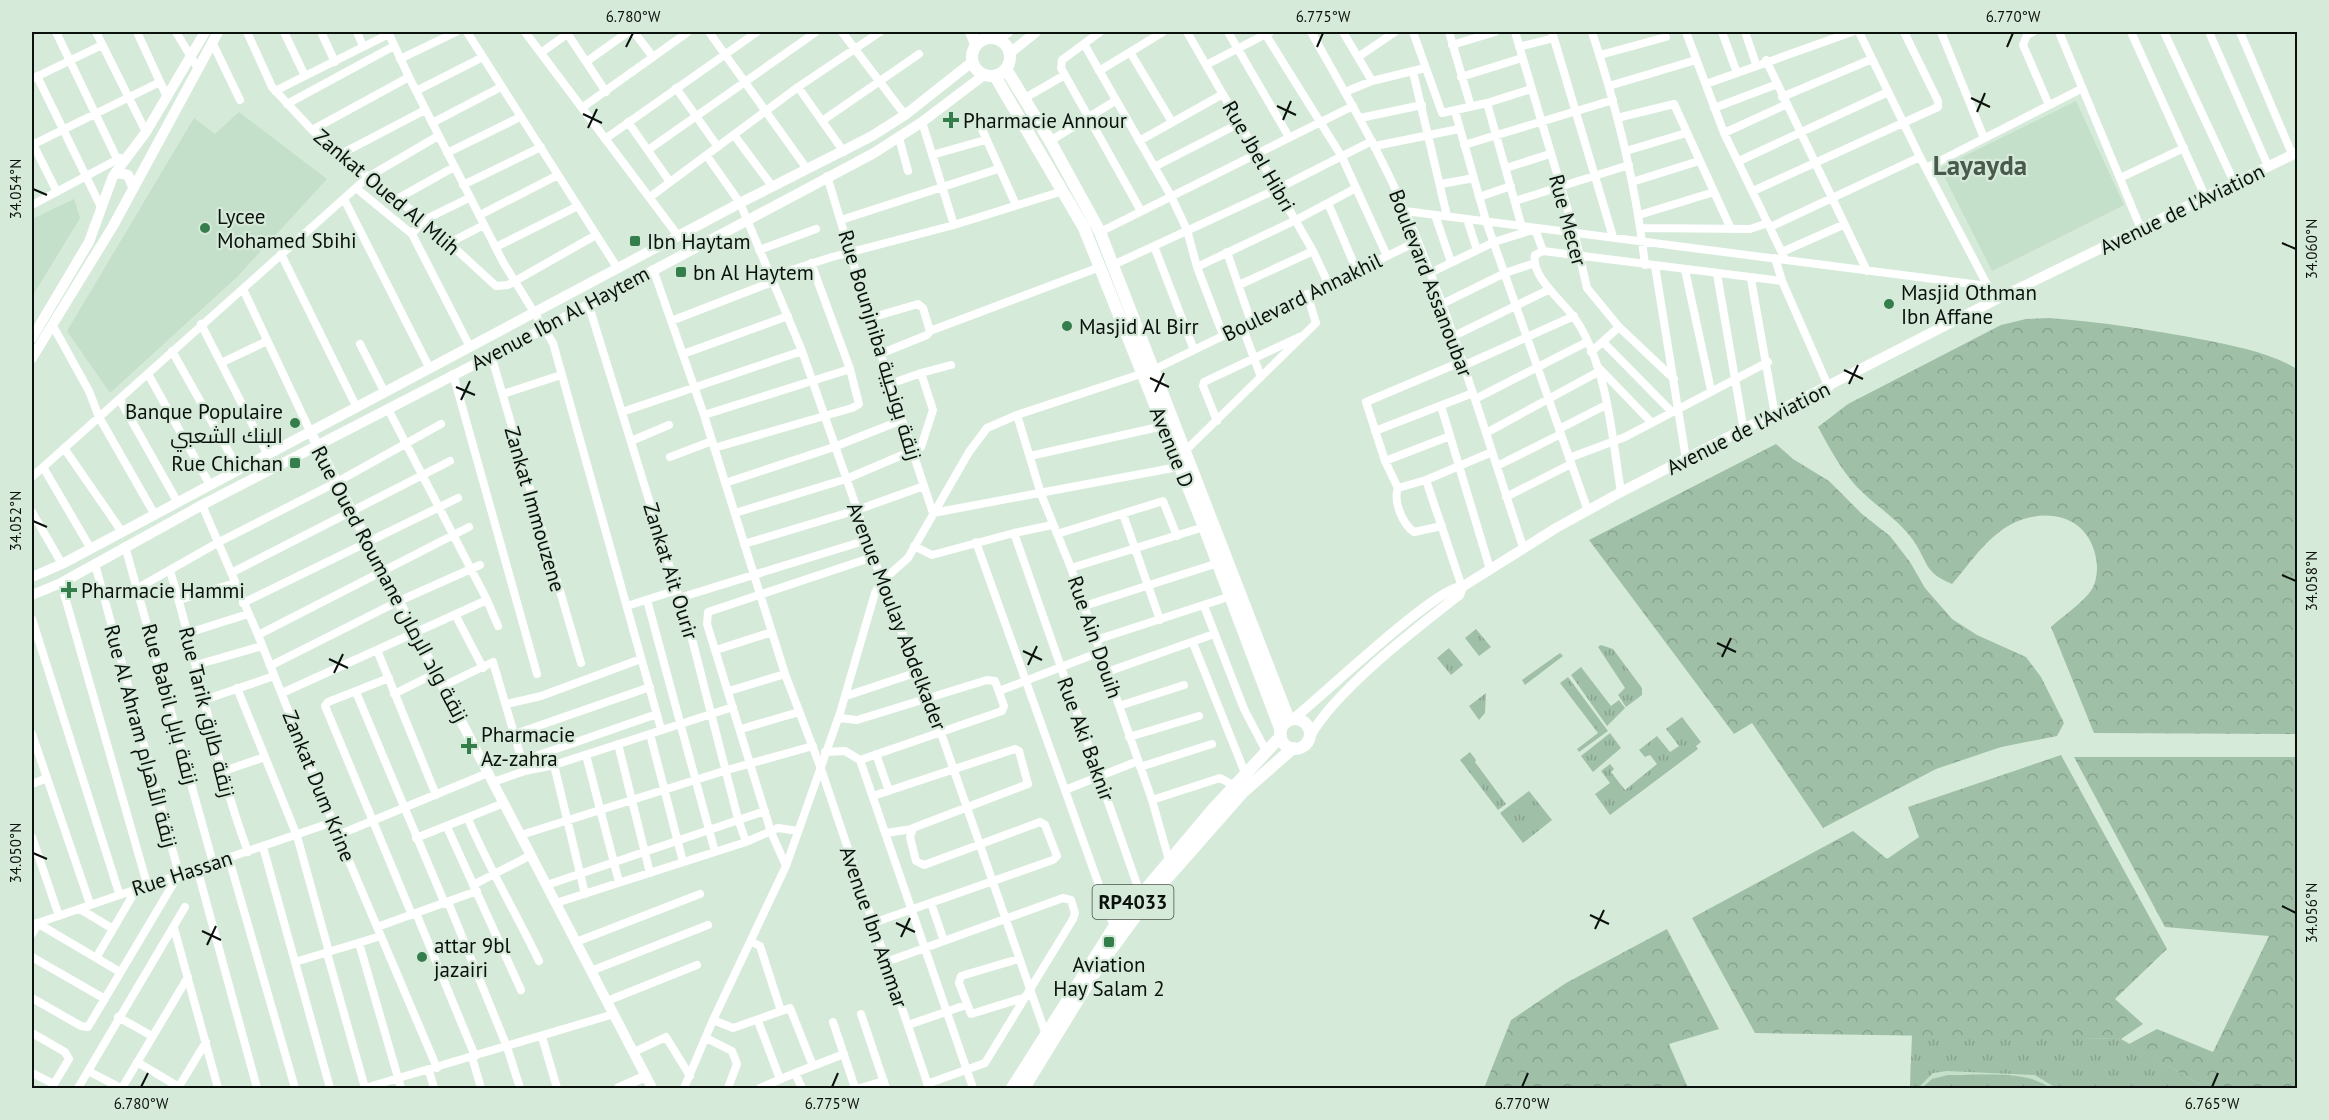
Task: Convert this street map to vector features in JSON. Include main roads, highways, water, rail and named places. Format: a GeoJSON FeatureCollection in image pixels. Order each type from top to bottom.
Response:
{"type":"FeatureCollection","features":[{"type":"Feature","properties":{"kind":"main road"},"geometry":{"type":"LineString","coordinates":[[971,32],[976,44],[972,62],[989,75],[1006,69],[1010,53],[996,35],[976,44]]}},
{"type":"Feature","properties":{"kind":"main road","name":"Avenue D"},"geometry":{"type":"LineString","coordinates":[[1006,69],[1050,141],[1100,232],[1120,281],[1163,426],[1218,563],[1281,733]]}},
{"type":"Feature","properties":{"kind":"main road","name":"Avenue D"},"geometry":{"type":"LineString","coordinates":[[989,75],[1084,228],[1107,285],[1184,452],[1291,720]]}},
{"type":"Feature","properties":{"kind":"main road"},"geometry":{"type":"LineString","coordinates":[[1107,285],[1120,281]]}},
{"type":"Feature","properties":{"kind":"main road","name":"RP4033"},"geometry":{"type":"LineString","coordinates":[[1012,1089],[1114,927],[1140,893],[1291,720],[1306,723],[1310,736],[1302,747],[1293,748],[1243,792],[1147,901],[1097,969],[1024,1089]]}},
{"type":"Feature","properties":{"kind":"main road"},"geometry":{"type":"LineString","coordinates":[[1281,733],[1285,744],[1293,748]]}},
{"type":"Feature","properties":{"kind":"place","name":"Pharmacie Annour"},"geometry":{"type":"Point","coordinates":[951,120]}},
{"type":"Feature","properties":{"kind":"place","name":"Lycee Mohamed Sbihi"},"geometry":{"type":"Point","coordinates":[205,228]}},
{"type":"Feature","properties":{"kind":"place","name":"Ibn Haytam"},"geometry":{"type":"Point","coordinates":[635,241]}},
{"type":"Feature","properties":{"kind":"place","name":"bn Al Haytem"},"geometry":{"type":"Point","coordinates":[681,272]}},
{"type":"Feature","properties":{"kind":"place","name":"Masjid Othman Ibn Affane"},"geometry":{"type":"Point","coordinates":[1889,304]}},
{"type":"Feature","properties":{"kind":"place","name":"Masjid Al Birr"},"geometry":{"type":"Point","coordinates":[1067,326]}},
{"type":"Feature","properties":{"kind":"place","name":"Banque Populaire البنك الشعبي"},"geometry":{"type":"Point","coordinates":[295,423]}},
{"type":"Feature","properties":{"kind":"place","name":"Rue Chichan"},"geometry":{"type":"Point","coordinates":[295,463]}},
{"type":"Feature","properties":{"kind":"place","name":"Pharmacie Hammi"},"geometry":{"type":"Point","coordinates":[69,590]}},
{"type":"Feature","properties":{"kind":"place","name":"Pharmacie Az-zahra"},"geometry":{"type":"Point","coordinates":[469,746]}},
{"type":"Feature","properties":{"kind":"place","name":"Aviation Hay Salam 2"},"geometry":{"type":"Point","coordinates":[1109,942]}},
{"type":"Feature","properties":{"kind":"place","name":"attar 9bl jazairi"},"geometry":{"type":"Point","coordinates":[422,957]}},
{"type":"Feature","properties":{"kind":"district","name":"Layayda"},"geometry":{"type":"Point","coordinates":[1980,165]}}]}
